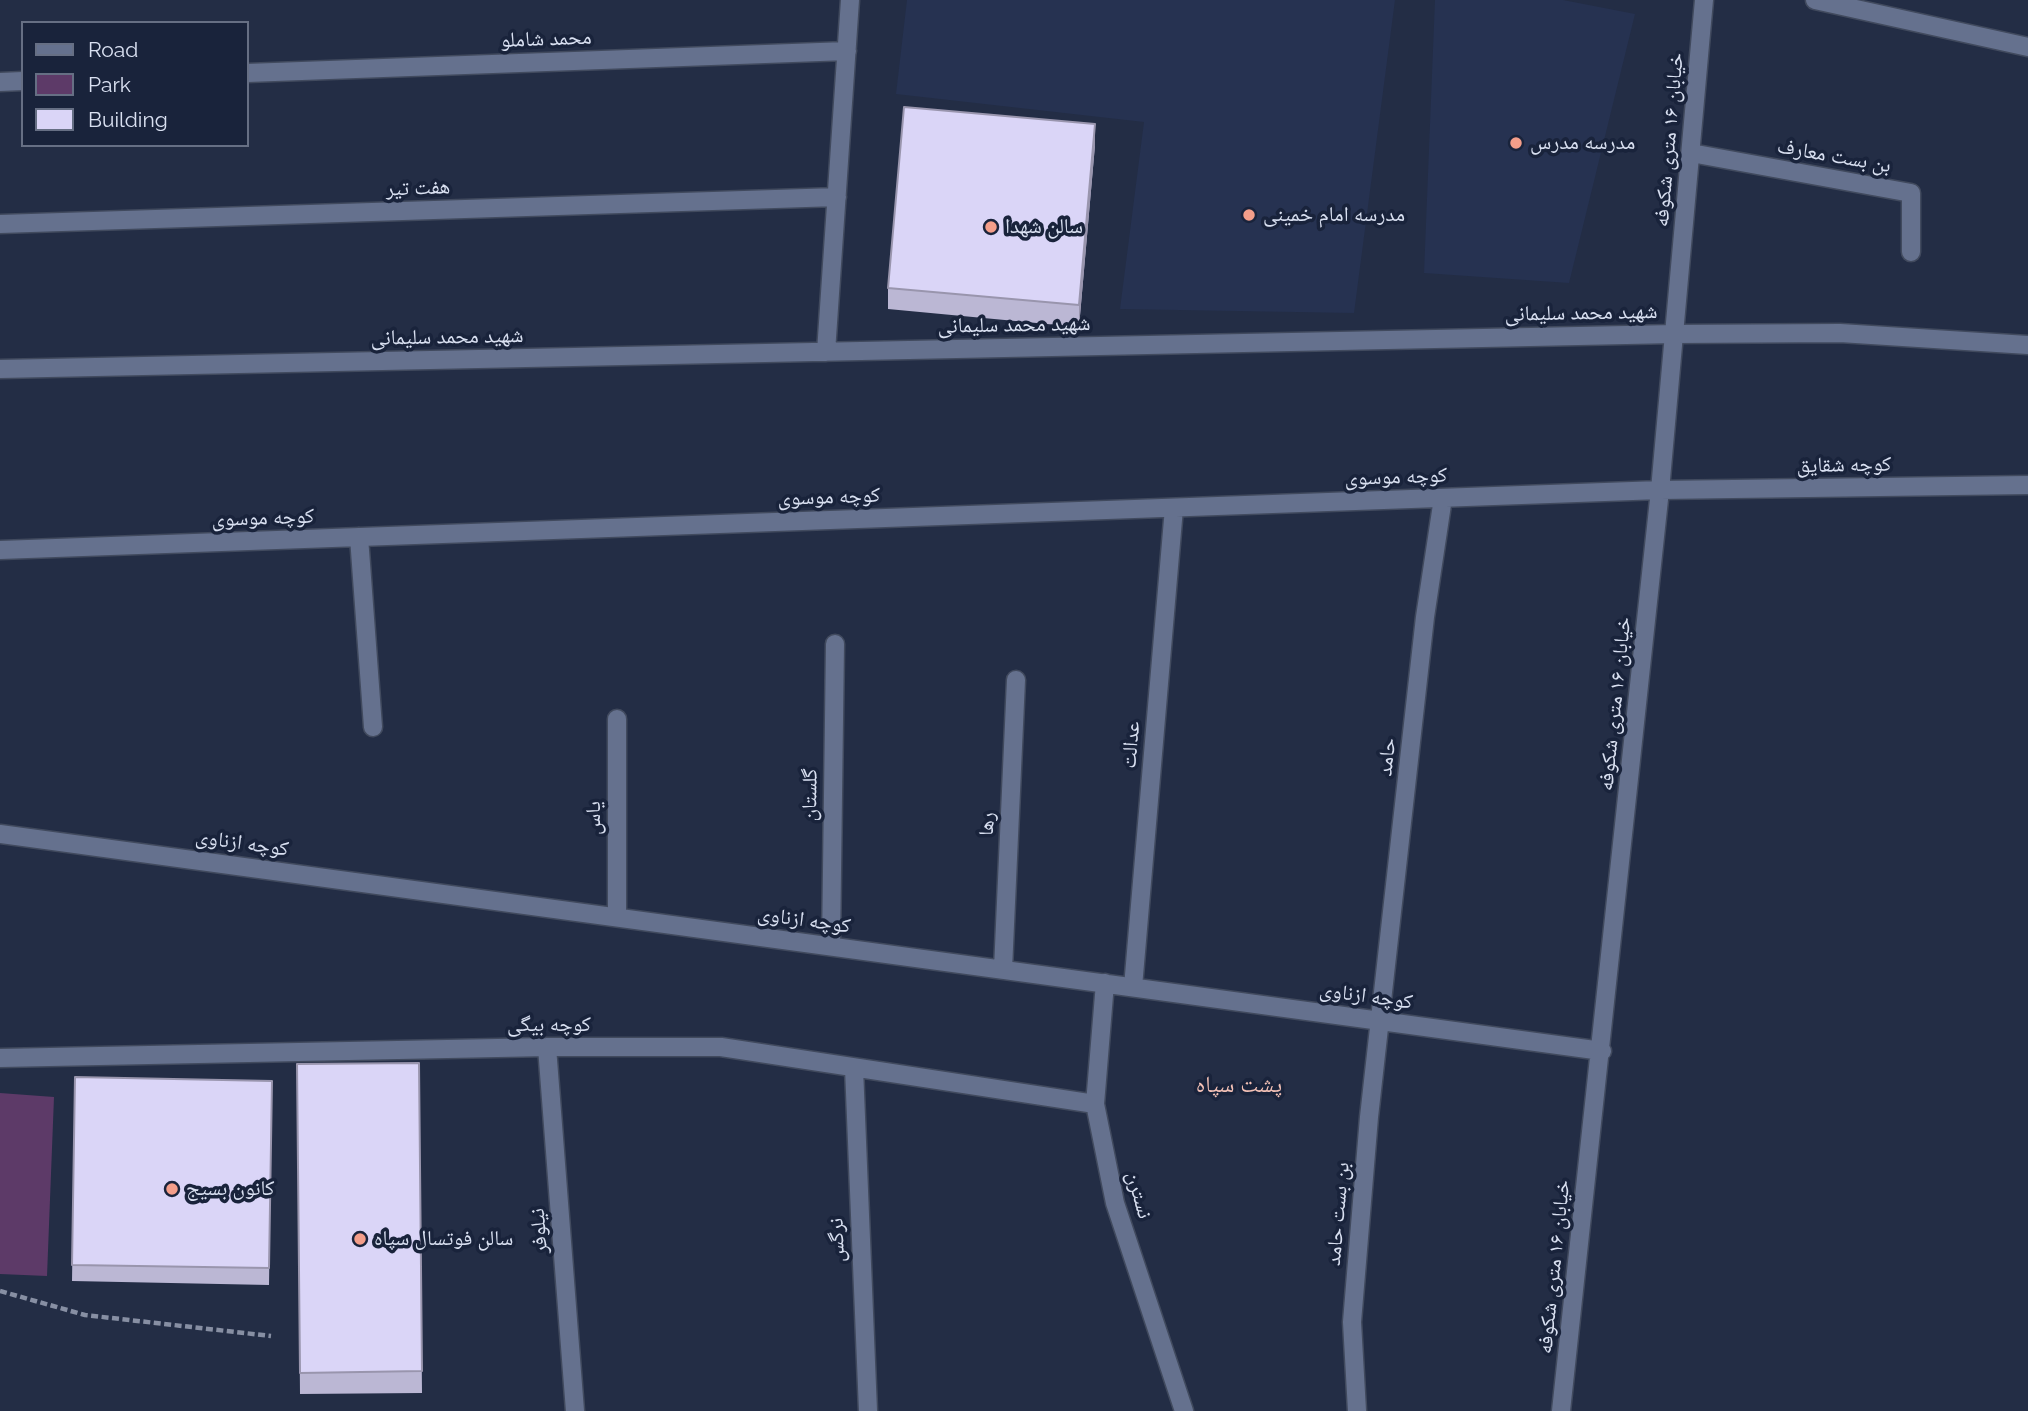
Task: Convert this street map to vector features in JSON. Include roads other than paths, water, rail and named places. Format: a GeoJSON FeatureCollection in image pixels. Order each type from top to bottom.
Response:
{"type":"FeatureCollection","features":[{"type":"Feature","properties":{"kind":"street"},"geometry":{"type":"LineString","coordinates":[[826,352],[850,0]]}},
{"type":"Feature","properties":{"kind":"street","name":"خیابان ۱۶ متری شکوفه"},"geometry":{"type":"LineString","coordinates":[[1561,1411],[1602,1051],[1660,490],[1704,0]]}},
{"type":"Feature","properties":{"kind":"street"},"geometry":{"type":"LineString","coordinates":[[1815,0],[2028,47]]}},
{"type":"Feature","properties":{"kind":"street","name":"محمد شاملو"},"geometry":{"type":"LineString","coordinates":[[248,73],[847,51]]}},
{"type":"Feature","properties":{"kind":"street"},"geometry":{"type":"LineString","coordinates":[[0,82],[21,81]]}},
{"type":"Feature","properties":{"kind":"street","name":"بن بست معارف"},"geometry":{"type":"LineString","coordinates":[[1691,153],[1911,193],[1911,252]]}},
{"type":"Feature","properties":{"kind":"street","name":"هفت تیر"},"geometry":{"type":"LineString","coordinates":[[0,223],[836,197]]}},
{"type":"Feature","properties":{"kind":"street","name":"شهید محمد سلیمانی"},"geometry":{"type":"LineString","coordinates":[[0,369],[1840,332],[2028,345]]}},
{"type":"Feature","properties":{"kind":"street","name":"کوچه شقایق"},"geometry":{"type":"LineString","coordinates":[[1660,490],[2028,485]]}},
{"type":"Feature","properties":{"kind":"street","name":"کوچه موسوی"},"geometry":{"type":"LineString","coordinates":[[0,550],[1660,490]]}},
{"type":"Feature","properties":{"kind":"street","name":"حامد"},"geometry":{"type":"LineString","coordinates":[[1380,1021],[1425,617],[1443,498]]}},
{"type":"Feature","properties":{"kind":"street","name":"عدالت"},"geometry":{"type":"LineString","coordinates":[[1133,987],[1174,508]]}},
{"type":"Feature","properties":{"kind":"street"},"geometry":{"type":"LineString","coordinates":[[359,537],[373,727]]}},
{"type":"Feature","properties":{"kind":"street","name":"گلستان"},"geometry":{"type":"LineString","coordinates":[[831,946],[835,644]]}},
{"type":"Feature","properties":{"kind":"street","name":"رها"},"geometry":{"type":"LineString","coordinates":[[1003,970],[1016,680]]}},
{"type":"Feature","properties":{"kind":"street","name":"یاس"},"geometry":{"type":"LineString","coordinates":[[617,719],[617,917]]}},
{"type":"Feature","properties":{"kind":"street","name":"کوچه ازناوی"},"geometry":{"type":"LineString","coordinates":[[0,834],[1602,1051]]}},
{"type":"Feature","properties":{"kind":"street","name":"نسترن"},"geometry":{"type":"LineString","coordinates":[[1105,983],[1095,1104],[1115,1203],[1184,1411]]}},
{"type":"Feature","properties":{"kind":"street","name":"بن بست حامد"},"geometry":{"type":"LineString","coordinates":[[1357,1411],[1352,1322],[1380,1021]]}},
{"type":"Feature","properties":{"kind":"street","name":"کوچه بیگی"},"geometry":{"type":"LineString","coordinates":[[0,1058],[547,1047],[720,1047],[1095,1104]]}},
{"type":"Feature","properties":{"kind":"street","name":"نیلوفر"},"geometry":{"type":"LineString","coordinates":[[547,1047],[575,1411]]}},
{"type":"Feature","properties":{"kind":"street","name":"نرگس"},"geometry":{"type":"LineString","coordinates":[[854,1068],[868,1411]]}},
{"type":"Feature","properties":{"kind":"place","name":"مدرسه مدرس"},"geometry":{"type":"Point","coordinates":[1516,143]}},
{"type":"Feature","properties":{"kind":"place","name":"مدرسه امام خمینی"},"geometry":{"type":"Point","coordinates":[1249,215]}},
{"type":"Feature","properties":{"kind":"place","name":"سالن شهدا"},"geometry":{"type":"Point","coordinates":[991,227]}},
{"type":"Feature","properties":{"kind":"place","name":"کانون بسیج"},"geometry":{"type":"Point","coordinates":[172,1189]}},
{"type":"Feature","properties":{"kind":"place","name":"سالن فوتسال سپاه"},"geometry":{"type":"Point","coordinates":[360,1239]}},
{"type":"Feature","properties":{"kind":"district","name":"پشت سپاه"},"geometry":{"type":"Point","coordinates":[1239,1085]}}]}
